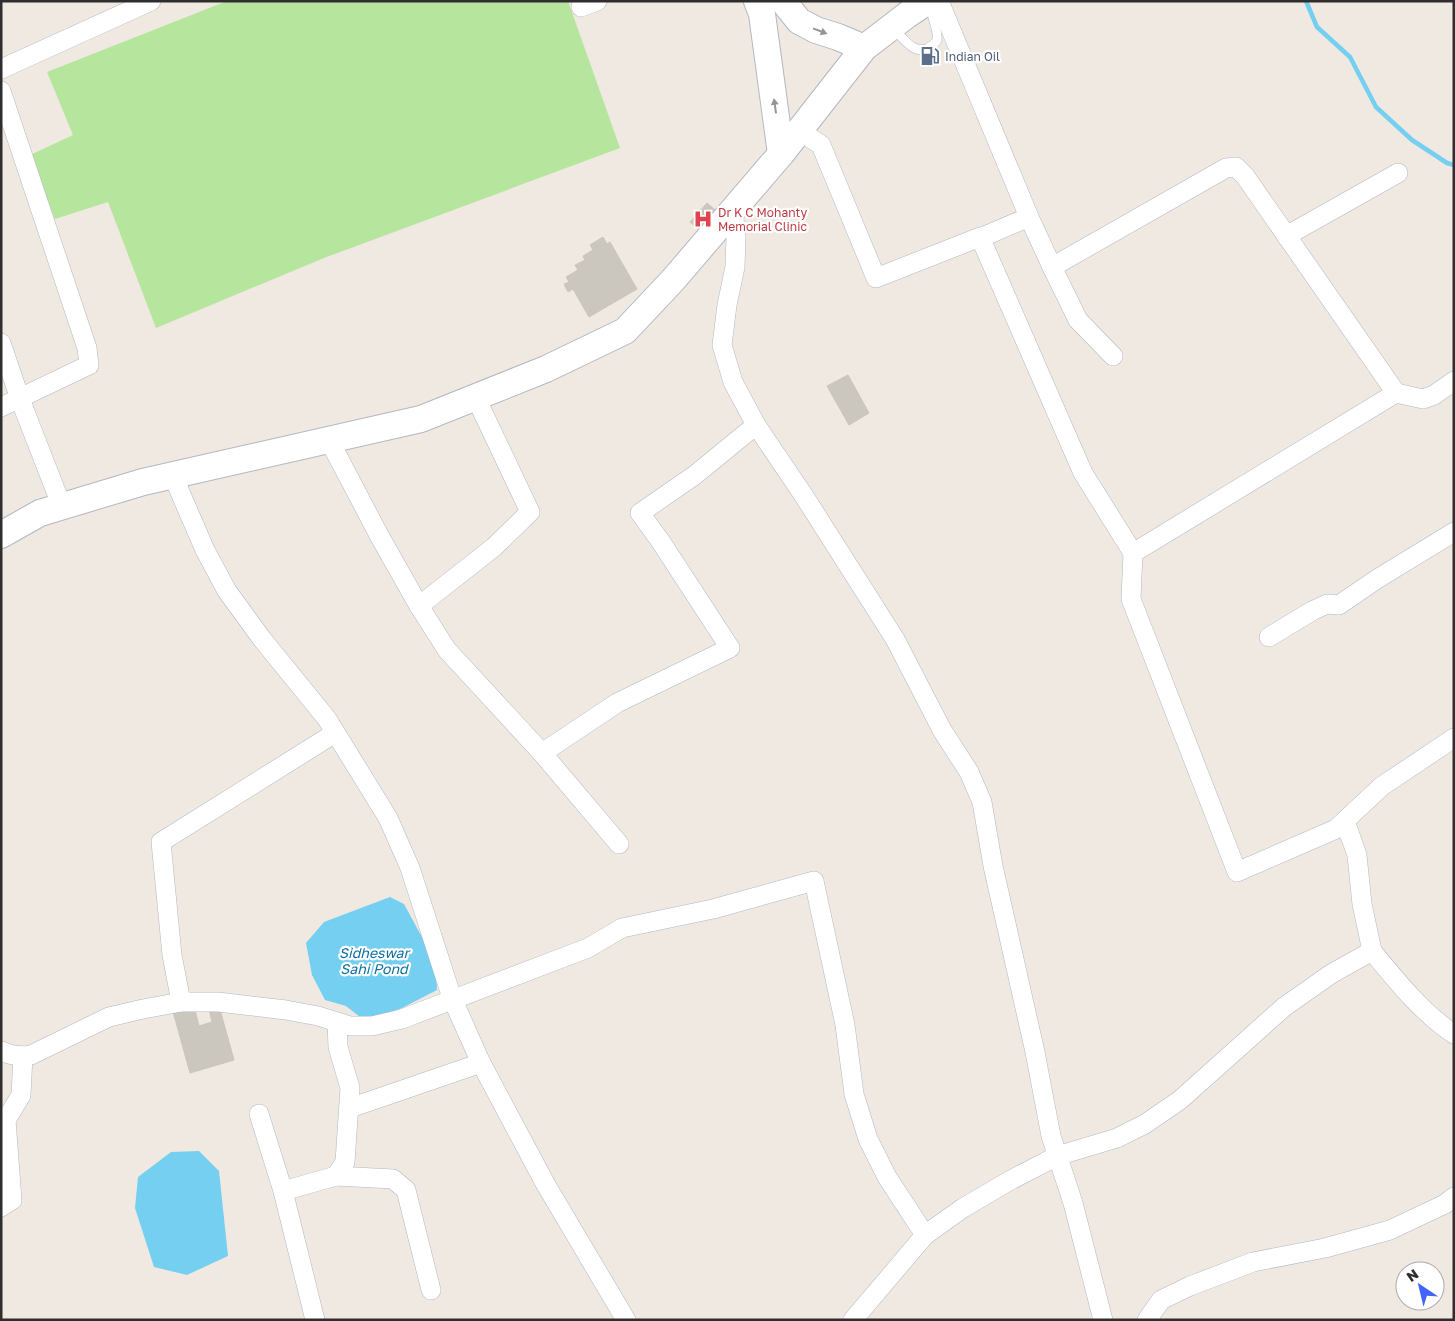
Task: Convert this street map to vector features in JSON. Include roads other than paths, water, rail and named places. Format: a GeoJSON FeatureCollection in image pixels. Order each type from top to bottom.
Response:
{"type":"FeatureCollection","features":[{"type":"Feature","properties":{"kind":"main road"},"geometry":{"type":"LineString","coordinates":[[757,1],[762,14],[765,33],[781,154]]}},
{"type":"Feature","properties":{"kind":"main road"},"geometry":{"type":"LineString","coordinates":[[783,1],[799,21],[816,30],[864,48]]}},
{"type":"Feature","properties":{"kind":"main road"},"geometry":{"type":"LineString","coordinates":[[1,535],[40,513],[143,482],[420,420],[546,369],[625,331],[672,280],[781,154],[864,48],[928,1]]}},
{"type":"Feature","properties":{"kind":"street"},"geometry":{"type":"LineString","coordinates":[[1,69],[151,1]]}},
{"type":"Feature","properties":{"kind":"street"},"geometry":{"type":"LineString","coordinates":[[940,1],[1029,217],[1078,320],[1113,356]]}},
{"type":"Feature","properties":{"kind":"street"},"geometry":{"type":"LineString","coordinates":[[1,91],[87,348],[89,365],[1,407]]}},
{"type":"Feature","properties":{"kind":"street"},"geometry":{"type":"LineString","coordinates":[[800,131],[822,145],[876,278],[1029,217]]}},
{"type":"Feature","properties":{"kind":"street"},"geometry":{"type":"LineString","coordinates":[[1052,266],[1226,168],[1236,166],[1245,176],[1396,393],[1423,399],[1434,396],[1454,381]]}},
{"type":"Feature","properties":{"kind":"street"},"geometry":{"type":"LineString","coordinates":[[1286,236],[1398,173]]}},
{"type":"Feature","properties":{"kind":"street"},"geometry":{"type":"LineString","coordinates":[[734,209],[735,267],[727,305],[722,345],[733,382],[756,425],[804,496],[895,639],[942,730],[969,772],[982,802],[993,866],[1036,1052],[1051,1136],[1073,1203],[1102,1320]]}},
{"type":"Feature","properties":{"kind":"street"},"geometry":{"type":"LineString","coordinates":[[980,238],[1084,472],[1132,553],[1131,599],[1237,872],[1336,829],[1382,786],[1454,738]]}},
{"type":"Feature","properties":{"kind":"street"},"geometry":{"type":"LineString","coordinates":[[1,343],[20,399],[62,507]]}},
{"type":"Feature","properties":{"kind":"street"},"geometry":{"type":"LineString","coordinates":[[1132,553],[1396,393]]}},
{"type":"Feature","properties":{"kind":"street"},"geometry":{"type":"LineString","coordinates":[[418,606],[494,547],[530,512],[476,398]]}},
{"type":"Feature","properties":{"kind":"street"},"geometry":{"type":"LineString","coordinates":[[542,753],[616,703],[730,648],[640,513],[695,475],[756,425]]}},
{"type":"Feature","properties":{"kind":"street"},"geometry":{"type":"LineString","coordinates":[[329,440],[418,606],[447,650],[542,753],[619,844]]}},
{"type":"Feature","properties":{"kind":"street"},"geometry":{"type":"LineString","coordinates":[[173,476],[202,542],[227,592],[327,719],[388,818],[410,868],[452,998],[481,1063],[546,1185],[626,1320]]}},
{"type":"Feature","properties":{"kind":"street"},"geometry":{"type":"LineString","coordinates":[[1269,637],[1312,610],[1326,604],[1339,605],[1377,579],[1454,532]]}},
{"type":"Feature","properties":{"kind":"street"},"geometry":{"type":"LineString","coordinates":[[181,1002],[172,955],[161,842],[335,733]]}},
{"type":"Feature","properties":{"kind":"street"},"geometry":{"type":"LineString","coordinates":[[1345,821],[1358,855],[1362,904],[1372,951],[1423,1008],[1442,1026],[1454,1034]]}},
{"type":"Feature","properties":{"kind":"street"},"geometry":{"type":"LineString","coordinates":[[1,1051],[7,1054],[31,1055],[109,1018],[143,1008],[181,1002],[218,1002],[286,1010],[350,1026],[372,1026],[402,1019],[452,998],[588,948],[622,928],[713,909],[814,881],[845,1025],[854,1094],[868,1139],[886,1177],[925,1235]]}},
{"type":"Feature","properties":{"kind":"street"},"geometry":{"type":"LineString","coordinates":[[853,1320],[925,1235],[963,1208],[1057,1156],[1117,1138],[1145,1124],[1180,1100],[1284,1007],[1331,974],[1372,951]]}},
{"type":"Feature","properties":{"kind":"street"},"geometry":{"type":"LineString","coordinates":[[336,1176],[345,1162],[350,1108],[350,1088],[338,1047],[337,1022]]}},
{"type":"Feature","properties":{"kind":"street"},"geometry":{"type":"LineString","coordinates":[[1,1207],[12,1200],[6,1120],[21,1095],[23,1056]]}},
{"type":"Feature","properties":{"kind":"street"},"geometry":{"type":"LineString","coordinates":[[350,1108],[481,1063]]}},
{"type":"Feature","properties":{"kind":"street"},"geometry":{"type":"LineString","coordinates":[[259,1114],[283,1192],[315,1320]]}},
{"type":"Feature","properties":{"kind":"street"},"geometry":{"type":"LineString","coordinates":[[283,1192],[336,1176],[393,1179],[406,1190],[431,1290]]}},
{"type":"Feature","properties":{"kind":"street"},"geometry":{"type":"LineString","coordinates":[[1146,1320],[1161,1300],[1190,1286],[1253,1262],[1325,1248],[1390,1230],[1445,1204],[1454,1197]]}},
{"type":"Feature","properties":{"kind":"lane"},"geometry":{"type":"LineString","coordinates":[[892,27],[912,47],[920,51],[933,45],[937,40],[937,35],[928,1]]}},
{"type":"Feature","properties":{"kind":"water","name":"Sidheswar Sahi Pond"},"geometry":{"type":"Polygon","coordinates":[[[390,897],[404,904],[430,952],[436,970],[437,990],[402,1008],[374,1018],[360,1017],[346,1006],[325,1000],[312,975],[306,943],[324,922],[390,897]]]}},
{"type":"Feature","properties":{"kind":"water"},"geometry":{"type":"Polygon","coordinates":[[[199,1151],[219,1171],[228,1256],[187,1275],[154,1267],[135,1208],[138,1177],[171,1152],[199,1151]]]}},
{"type":"Feature","properties":{"kind":"waterway"},"geometry":{"type":"LineString","coordinates":[[1306,1],[1317,27],[1350,57],[1376,107],[1412,140],[1447,163],[1454,165]]}},
{"type":"Feature","properties":{"kind":"place","name":"Indian Oil"},"geometry":{"type":"Point","coordinates":[930,56]}},
{"type":"Feature","properties":{"kind":"place","name":"Dr K C Mohanty Memorial Clinic"},"geometry":{"type":"Point","coordinates":[703,219]}}]}
